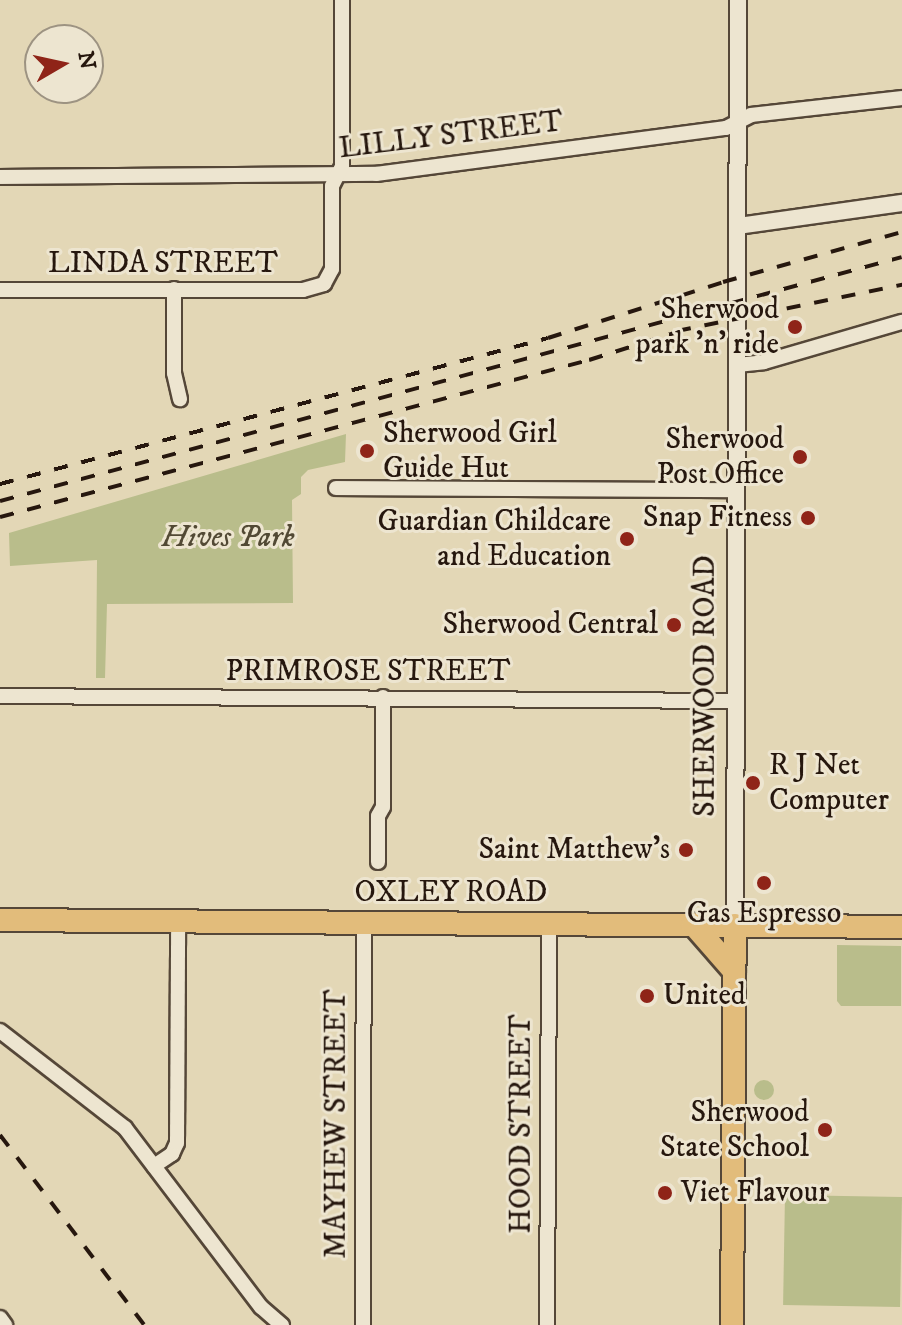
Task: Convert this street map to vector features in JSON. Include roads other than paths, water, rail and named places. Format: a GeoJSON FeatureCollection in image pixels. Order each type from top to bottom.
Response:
{"type":"FeatureCollection","features":[{"type":"Feature","properties":{"kind":"main road","name":"OXLEY ROAD"},"geometry":{"type":"LineString","coordinates":[[0,920],[902,927]]}},
{"type":"Feature","properties":{"kind":"main road"},"geometry":{"type":"LineString","coordinates":[[693,924],[734,971]]}},
{"type":"Feature","properties":{"kind":"main road","name":"SHERWOOD ROAD"},"geometry":{"type":"LineString","coordinates":[[732,1325],[735,925]]}},
{"type":"Feature","properties":{"kind":"street"},"geometry":{"type":"LineString","coordinates":[[337,176],[342,166],[342,0]]}},
{"type":"Feature","properties":{"kind":"street","name":"SHERWOOD ROAD"},"geometry":{"type":"LineString","coordinates":[[735,925],[738,0]]}},
{"type":"Feature","properties":{"kind":"street","name":"LILLY STREET"},"geometry":{"type":"LineString","coordinates":[[0,177],[376,174],[726,128],[751,115],[902,98]]}},
{"type":"Feature","properties":{"kind":"street","name":"LINDA STREET"},"geometry":{"type":"LineString","coordinates":[[0,290],[303,290],[324,284],[332,269],[332,186],[337,176]]}},
{"type":"Feature","properties":{"kind":"street"},"geometry":{"type":"LineString","coordinates":[[738,226],[902,203]]}},
{"type":"Feature","properties":{"kind":"street"},"geometry":{"type":"LineString","coordinates":[[174,289],[174,373],[180,399]]}},
{"type":"Feature","properties":{"kind":"street"},"geometry":{"type":"LineString","coordinates":[[737,365],[757,364],[902,322]]}},
{"type":"Feature","properties":{"kind":"street"},"geometry":{"type":"LineString","coordinates":[[336,488],[736,490]]}},
{"type":"Feature","properties":{"kind":"street","name":"PRIMROSE STREET"},"geometry":{"type":"LineString","coordinates":[[0,696],[736,701]]}},
{"type":"Feature","properties":{"kind":"street"},"geometry":{"type":"LineString","coordinates":[[378,862],[378,816],[383,807],[383,697]]}},
{"type":"Feature","properties":{"kind":"street"},"geometry":{"type":"LineString","coordinates":[[154,1166],[172,1154],[177,1143],[178,922]]}},
{"type":"Feature","properties":{"kind":"street","name":"MAYHEW STREET"},"geometry":{"type":"LineString","coordinates":[[363,1325],[364,923]]}},
{"type":"Feature","properties":{"kind":"street","name":"HOOD STREET"},"geometry":{"type":"LineString","coordinates":[[547,1325],[549,923]]}},
{"type":"Feature","properties":{"kind":"street"},"geometry":{"type":"LineString","coordinates":[[0,1031],[114,1117],[261,1307],[282,1325]]}},
{"type":"Feature","properties":{"kind":"street"},"geometry":{"type":"LineString","coordinates":[[261,1307],[268,1325]]}},
{"type":"Feature","properties":{"kind":"street"},"geometry":{"type":"LineString","coordinates":[[0,1318],[5,1325]]}},
{"type":"Feature","properties":{"kind":"railway"},"geometry":{"type":"LineString","coordinates":[[0,484],[548,338],[723,282],[902,232]]}},
{"type":"Feature","properties":{"kind":"railway"},"geometry":{"type":"LineString","coordinates":[[0,501],[902,257]]}},
{"type":"Feature","properties":{"kind":"railway"},"geometry":{"type":"LineString","coordinates":[[677,331],[902,285]]}},
{"type":"Feature","properties":{"kind":"railway"},"geometry":{"type":"LineString","coordinates":[[0,517],[589,360],[687,329]]}},
{"type":"Feature","properties":{"kind":"railway"},"geometry":{"type":"LineString","coordinates":[[0,1135],[144,1325]]}},
{"type":"Feature","properties":{"kind":"place","name":"Sherwood park 'n' ride"},"geometry":{"type":"Point","coordinates":[795,327]}},
{"type":"Feature","properties":{"kind":"place","name":"Sherwood Girl Guide Hut"},"geometry":{"type":"Point","coordinates":[367,451]}},
{"type":"Feature","properties":{"kind":"place","name":"Sherwood Post Office"},"geometry":{"type":"Point","coordinates":[800,457]}},
{"type":"Feature","properties":{"kind":"place","name":"Snap Fitness"},"geometry":{"type":"Point","coordinates":[808,518]}},
{"type":"Feature","properties":{"kind":"place","name":"Guardian Childcare and Education"},"geometry":{"type":"Point","coordinates":[627,539]}},
{"type":"Feature","properties":{"kind":"place","name":"Sherwood Central"},"geometry":{"type":"Point","coordinates":[674,625]}},
{"type":"Feature","properties":{"kind":"place","name":"R J Net Computer"},"geometry":{"type":"Point","coordinates":[753,783]}},
{"type":"Feature","properties":{"kind":"place","name":"Saint Matthew's"},"geometry":{"type":"Point","coordinates":[686,850]}},
{"type":"Feature","properties":{"kind":"place","name":"Gas Espresso"},"geometry":{"type":"Point","coordinates":[764,883]}},
{"type":"Feature","properties":{"kind":"place","name":"United"},"geometry":{"type":"Point","coordinates":[647,996]}},
{"type":"Feature","properties":{"kind":"place","name":"Sherwood State School"},"geometry":{"type":"Point","coordinates":[825,1130]}},
{"type":"Feature","properties":{"kind":"place","name":"Viet Flavour"},"geometry":{"type":"Point","coordinates":[665,1193]}},
{"type":"Feature","properties":{"kind":"park label","name":"Hives Park"},"geometry":{"type":"Point","coordinates":[228,538]}}]}
